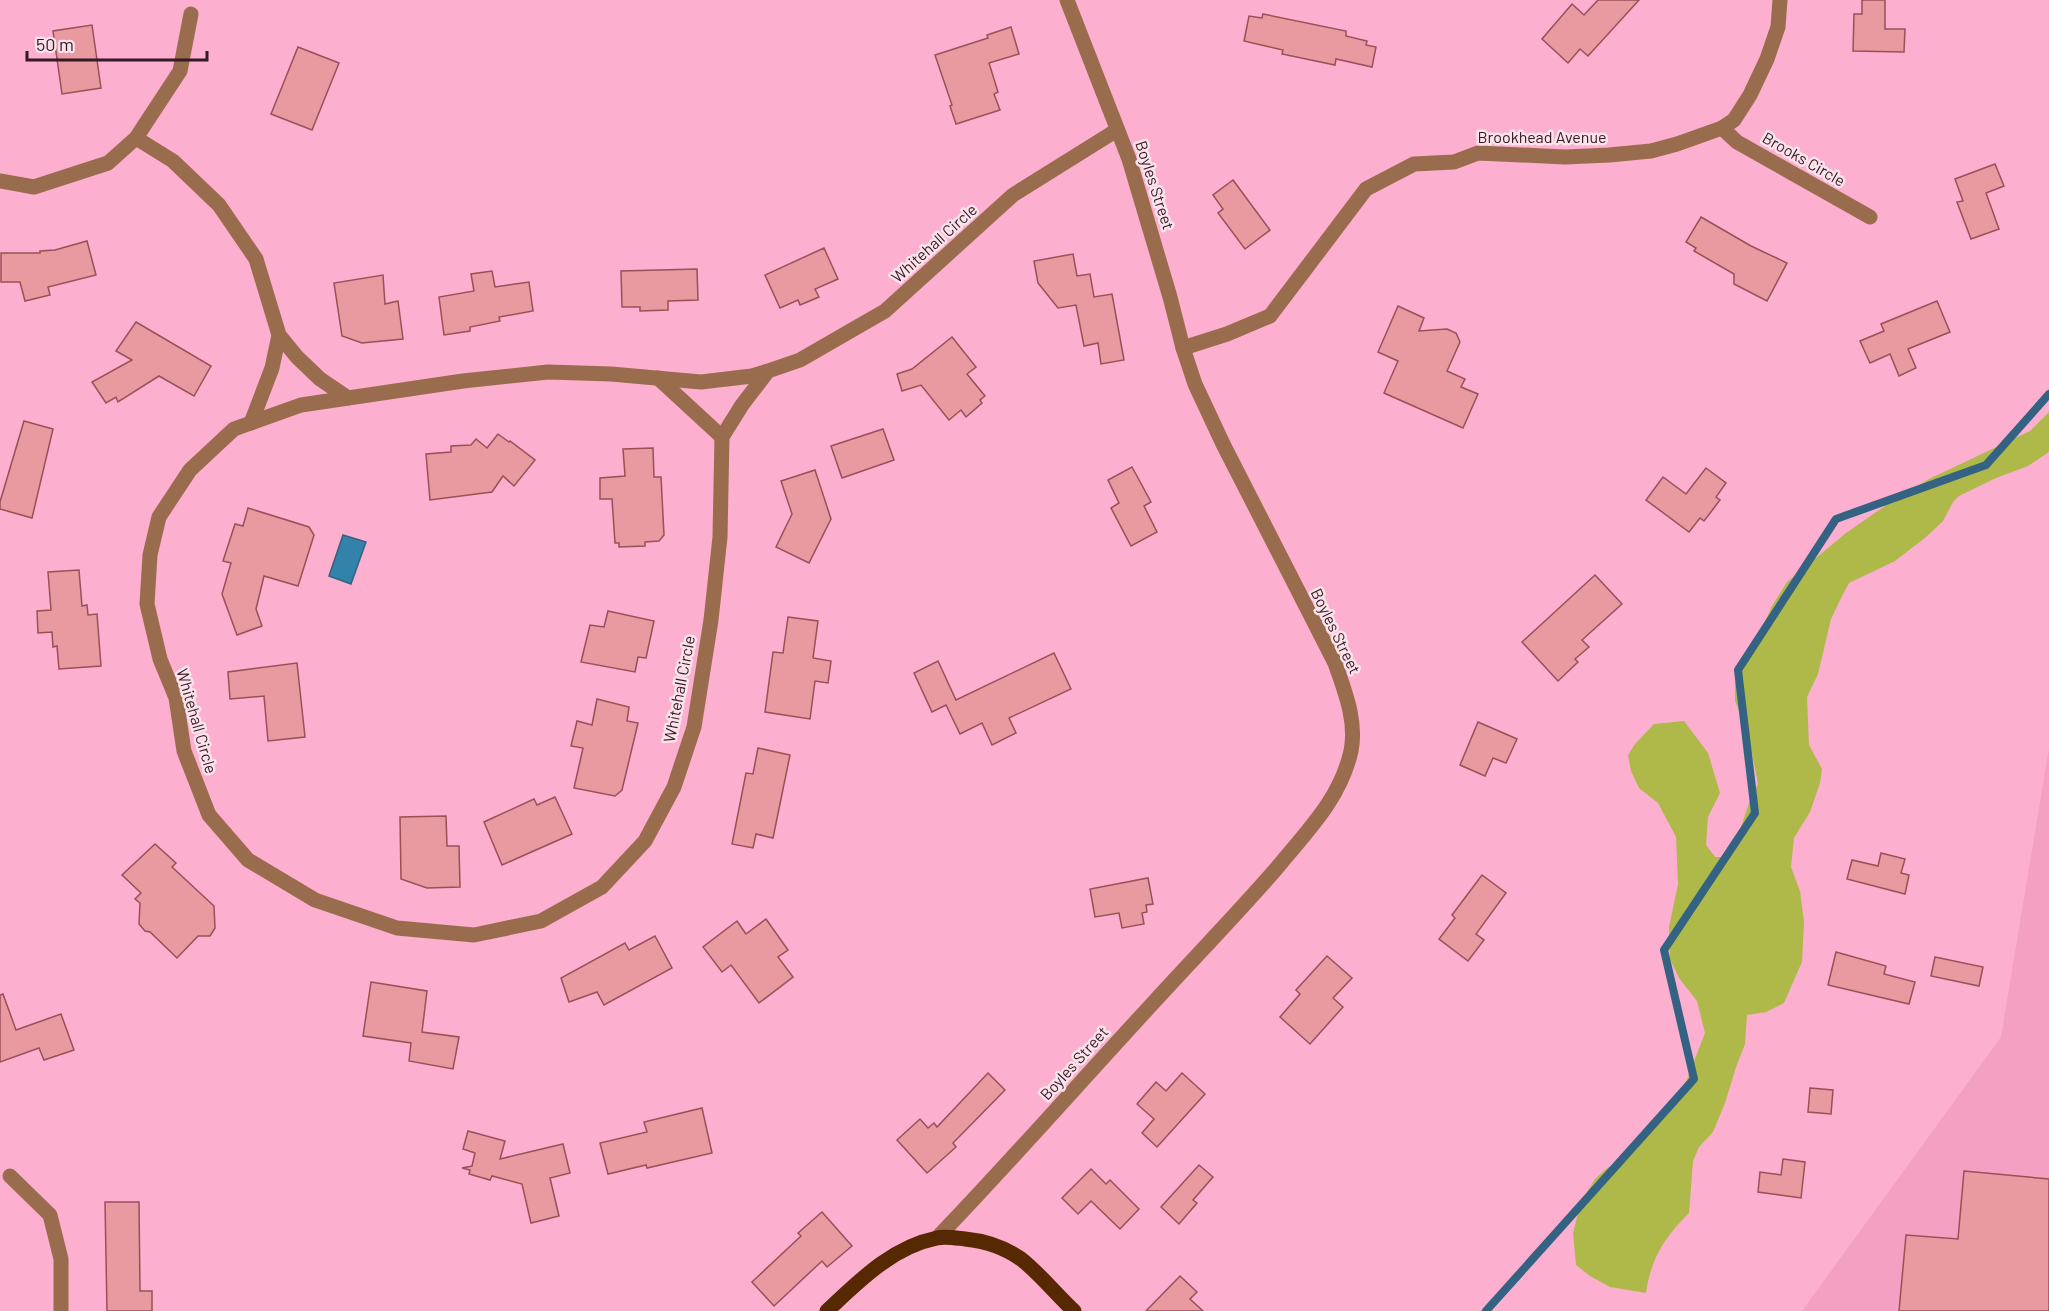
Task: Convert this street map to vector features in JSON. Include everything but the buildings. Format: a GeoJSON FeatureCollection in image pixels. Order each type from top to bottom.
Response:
{"type":"FeatureCollection","features":[{"type":"Feature","properties":{"kind":"main road"},"geometry":{"type":"LineString","coordinates":[[827,1311],[862,1277],[884,1260],[908,1248],[938,1238],[978,1241],[997,1246],[1021,1260],[1074,1311]]}},
{"type":"Feature","properties":{"kind":"street","name":"Boyles Street"},"geometry":{"type":"LineString","coordinates":[[938,1238],[1244,905],[1317,821],[1332,799],[1350,752],[1353,727],[1348,699],[1335,663],[1223,444],[1195,384],[1182,348],[1170,297],[1130,159],[1067,0]]}},
{"type":"Feature","properties":{"kind":"street","name":"Brookhead Avenue"},"geometry":{"type":"LineString","coordinates":[[1182,348],[1227,334],[1270,316],[1366,189],[1414,164],[1454,162],[1478,153],[1565,157],[1651,151],[1722,128],[1734,120],[1750,95],[1767,59],[1778,27],[1780,0]]}},
{"type":"Feature","properties":{"kind":"street"},"geometry":{"type":"LineString","coordinates":[[0,181],[34,187],[108,164],[136,138],[180,70],[191,14]]}},
{"type":"Feature","properties":{"kind":"street","name":"Brooks Circle"},"geometry":{"type":"LineString","coordinates":[[1722,128],[1737,141],[1870,217]]}},
{"type":"Feature","properties":{"kind":"street","name":"Whitehall Circle"},"geometry":{"type":"LineString","coordinates":[[722,437],[720,537],[711,620],[694,727],[674,787],[645,841],[602,887],[541,921],[474,935],[397,928],[315,900],[248,860],[209,815],[184,752],[176,698],[160,659],[147,604],[150,555],[159,517],[190,470],[234,429],[301,405],[463,381],[548,372],[611,374],[701,382],[752,376],[768,371],[800,360],[885,311],[1013,195],[1117,130]]}},
{"type":"Feature","properties":{"kind":"street"},"geometry":{"type":"LineString","coordinates":[[136,138],[173,161],[219,205],[256,259],[279,335],[320,379],[348,398]]}},
{"type":"Feature","properties":{"kind":"street"},"geometry":{"type":"LineString","coordinates":[[251,423],[272,368],[279,335]]}},
{"type":"Feature","properties":{"kind":"street"},"geometry":{"type":"LineString","coordinates":[[658,378],[722,437],[742,405],[768,371]]}},
{"type":"Feature","properties":{"kind":"street"},"geometry":{"type":"LineString","coordinates":[[10,1176],[50,1215],[61,1259],[61,1311]]}},
{"type":"Feature","properties":{"kind":"shaded area"},"geometry":{"type":"Polygon","coordinates":[[[2049,748],[2049,1311],[1802,1311],[2001,1037],[2049,748]]]}},
{"type":"Feature","properties":{"kind":"green space"},"geometry":{"type":"Polygon","coordinates":[[[2049,412],[2049,452],[2028,466],[1959,496],[1953,502],[1943,521],[1926,537],[1895,561],[1849,583],[1842,596],[1831,619],[1818,674],[1807,697],[1809,745],[1822,769],[1820,783],[1810,812],[1794,838],[1791,867],[1800,891],[1804,922],[1802,962],[1784,1003],[1766,1012],[1747,1015],[1745,1044],[1725,1103],[1713,1132],[1699,1147],[1693,1161],[1689,1213],[1672,1231],[1660,1249],[1651,1269],[1646,1293],[1610,1287],[1576,1265],[1573,1233],[1581,1202],[1595,1179],[1637,1149],[1643,1131],[1658,1119],[1686,1082],[1705,1033],[1697,1001],[1679,978],[1670,959],[1669,927],[1678,884],[1676,837],[1658,803],[1639,788],[1631,771],[1628,755],[1654,724],[1684,721],[1708,753],[1720,793],[1708,817],[1706,845],[1715,857],[1728,857],[1735,845],[1758,784],[1748,732],[1735,701],[1735,681],[1741,660],[1760,633],[1772,606],[1787,582],[1846,533],[1895,499],[1929,479],[2030,431],[2049,412]]]}},
{"type":"Feature","properties":{"kind":"water"},"geometry":{"type":"Polygon","coordinates":[[[343,535],[366,542],[351,584],[329,576],[343,535]]]}},
{"type":"Feature","properties":{"kind":"waterway"},"geometry":{"type":"LineString","coordinates":[[1486,1311],[1694,1079],[1664,950],[1755,813],[1738,670],[1836,519],[1986,465],[2049,394]]}}]}
